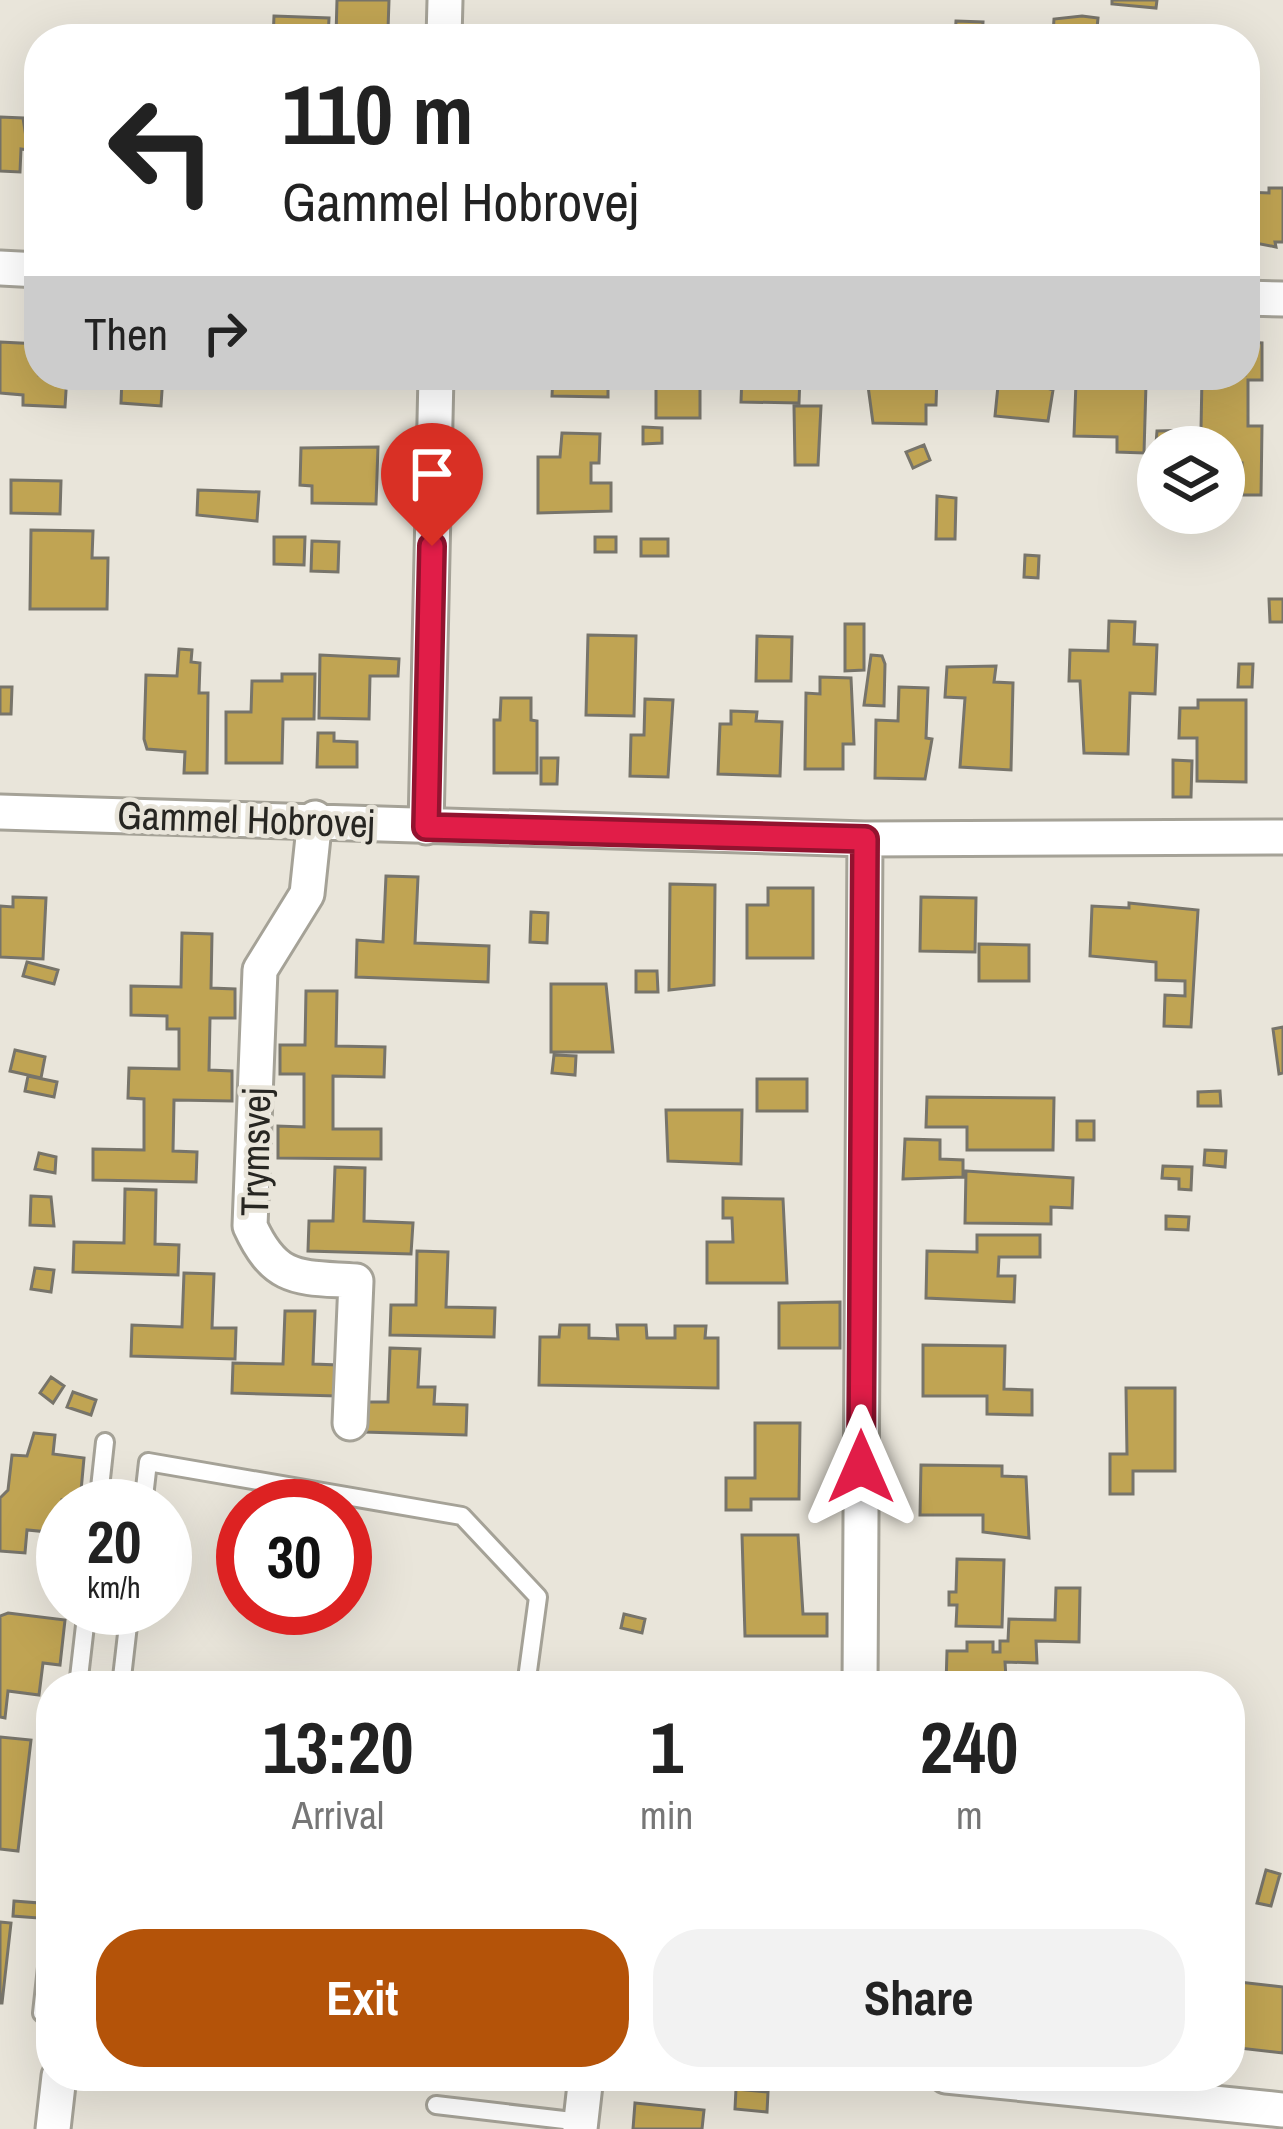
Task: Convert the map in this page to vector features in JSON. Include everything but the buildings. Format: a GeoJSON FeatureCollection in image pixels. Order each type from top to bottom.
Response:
{"type":"FeatureCollection","features":[{"type":"Feature","properties":{"kind":"street"},"geometry":{"type":"LineString","coordinates":[[426,827],[436,390]]}},
{"type":"Feature","properties":{"kind":"street","name":"Gammel Hobrovej"},"geometry":{"type":"LineString","coordinates":[[0,812],[315,818],[426,827],[865,839],[1283,836]]}},
{"type":"Feature","properties":{"kind":"street","name":"Trymsvej"},"geometry":{"type":"LineString","coordinates":[[315,818],[307,894],[260,970],[250,1226],[264,1258],[292,1276],[356,1281],[350,1423]]}},
{"type":"Feature","properties":{"kind":"street"},"geometry":{"type":"LineString","coordinates":[[860,1671],[865,839]]}},
{"type":"Feature","properties":{"kind":"street"},"geometry":{"type":"LineString","coordinates":[[52,2129],[57,2091]]}},
{"type":"Feature","properties":{"kind":"street"},"geometry":{"type":"LineString","coordinates":[[580,2126],[584,2091]]}},
{"type":"Feature","properties":{"kind":"street"},"geometry":{"type":"LineString","coordinates":[[1095,2091],[1283,2110]]}},
{"type":"Feature","properties":{"kind":"lane"},"geometry":{"type":"LineString","coordinates":[[101,1479],[105,1442]]}},
{"type":"Feature","properties":{"kind":"lane"},"geometry":{"type":"LineString","coordinates":[[146,1479],[148,1462],[463,1516],[538,1597],[528,1671]]}},
{"type":"Feature","properties":{"kind":"lane"},"geometry":{"type":"LineString","coordinates":[[80,1671],[83,1635]]}},
{"type":"Feature","properties":{"kind":"lane"},"geometry":{"type":"LineString","coordinates":[[123,1671],[127,1635]]}},
{"type":"Feature","properties":{"kind":"lane"},"geometry":{"type":"LineString","coordinates":[[436,2105],[580,2126]]}},
{"type":"Feature","properties":{"kind":"route"},"geometry":{"type":"LineString","coordinates":[[432,546],[426,827],[865,839],[861,1467]]}}]}
